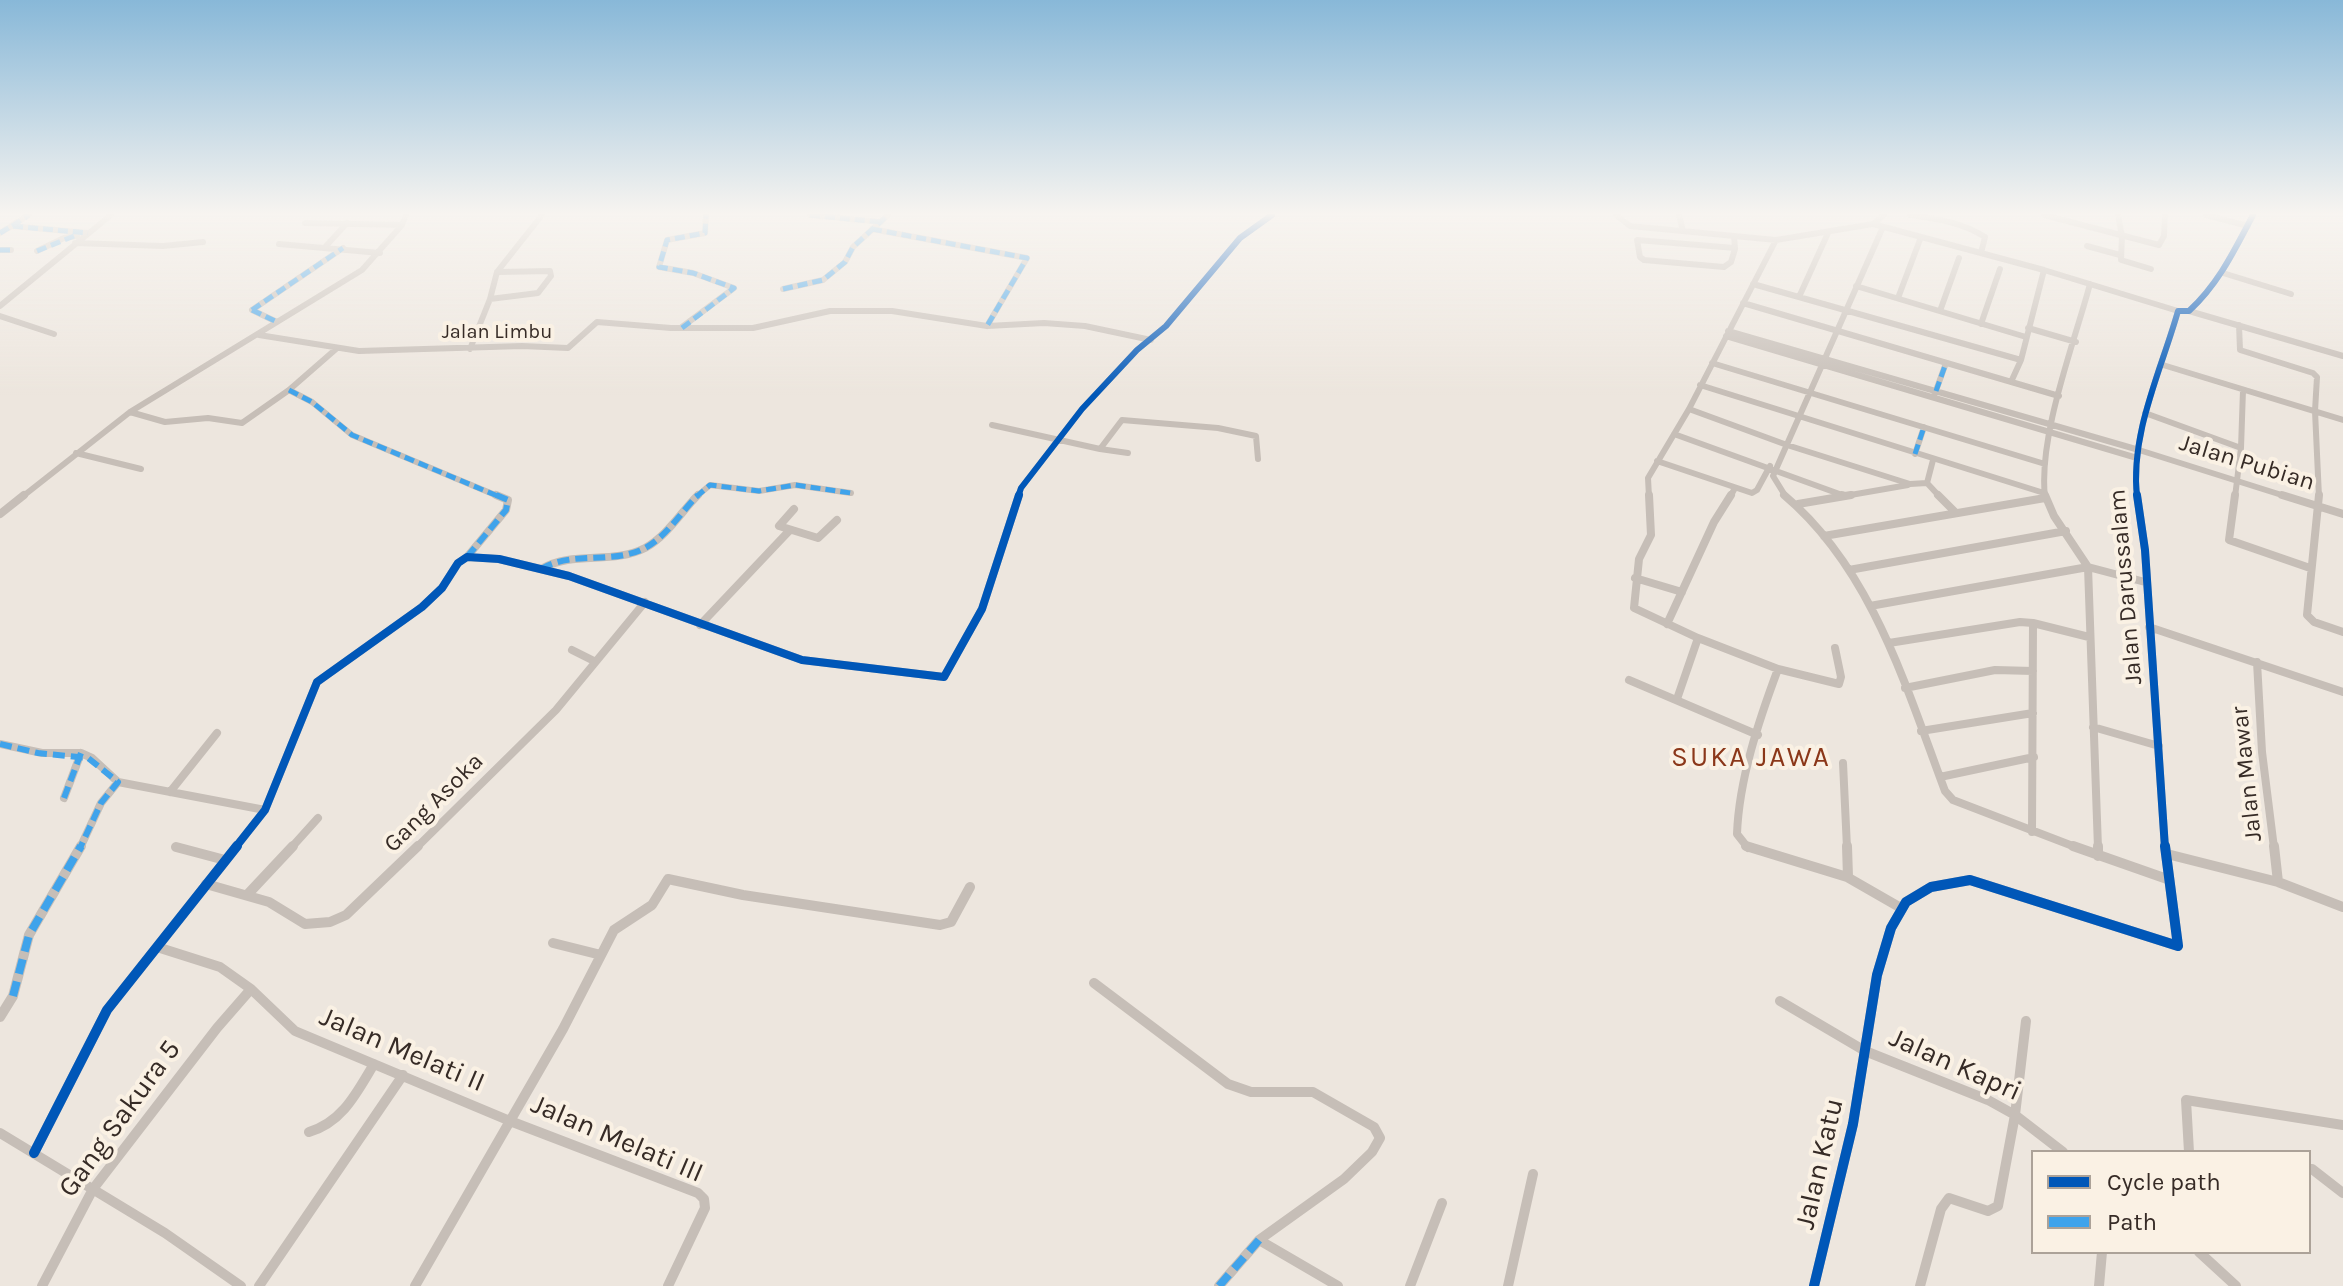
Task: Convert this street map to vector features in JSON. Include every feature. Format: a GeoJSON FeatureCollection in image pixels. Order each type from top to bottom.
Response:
{"type":"FeatureCollection","features":[{"type":"Feature","properties":{"kind":"street"},"geometry":{"type":"LineString","coordinates":[[0,306],[37,275]]}},
{"type":"Feature","properties":{"kind":"street"},"geometry":{"type":"LineString","coordinates":[[277,322],[252,310],[303,275]]}},
{"type":"Feature","properties":{"kind":"street"},"geometry":{"type":"LineString","coordinates":[[0,514],[130,412],[354,275]]}},
{"type":"Feature","properties":{"kind":"street"},"geometry":{"type":"LineString","coordinates":[[470,349],[496,275]]}},
{"type":"Feature","properties":{"kind":"street"},"geometry":{"type":"LineString","coordinates":[[490,299],[538,293],[551,275]]}},
{"type":"Feature","properties":{"kind":"street"},"geometry":{"type":"LineString","coordinates":[[682,328],[734,288],[699,275]]}},
{"type":"Feature","properties":{"kind":"street"},"geometry":{"type":"LineString","coordinates":[[783,289],[823,280],[829,275]]}},
{"type":"Feature","properties":{"kind":"street"},"geometry":{"type":"LineString","coordinates":[[987,326],[1017,275]]}},
{"type":"Feature","properties":{"kind":"street"},"geometry":{"type":"LineString","coordinates":[[467,557],[499,559],[541,569],[645,602],[700,625],[802,660],[944,677],[982,609],[1021,488],[1082,409],[1137,350],[1151,340],[1208,275]]}},
{"type":"Feature","properties":{"kind":"street"},"geometry":{"type":"LineString","coordinates":[[1758,275],[1689,409],[1648,478],[1651,535],[1639,559],[1634,608],[1698,638],[1778,669],[1839,684],[1841,677],[1835,648]]}},
{"type":"Feature","properties":{"kind":"street"},"geometry":{"type":"LineString","coordinates":[[1799,297],[1809,275]]}},
{"type":"Feature","properties":{"kind":"street"},"geometry":{"type":"LineString","coordinates":[[1657,461],[1752,493],[1774,467],[1787,445],[1861,275]]}},
{"type":"Feature","properties":{"kind":"street"},"geometry":{"type":"LineString","coordinates":[[1898,298],[1907,275]]}},
{"type":"Feature","properties":{"kind":"street"},"geometry":{"type":"LineString","coordinates":[[1940,311],[1953,275]]}},
{"type":"Feature","properties":{"kind":"street"},"geometry":{"type":"LineString","coordinates":[[1981,324],[1998,275]]}},
{"type":"Feature","properties":{"kind":"street"},"geometry":{"type":"LineString","coordinates":[[2011,382],[2021,360],[2043,275]]}},
{"type":"Feature","properties":{"kind":"street"},"geometry":{"type":"LineString","coordinates":[[2060,275],[2343,356]]}},
{"type":"Feature","properties":{"kind":"street"},"geometry":{"type":"LineString","coordinates":[[2189,311],[2222,275]]}},
{"type":"Feature","properties":{"kind":"street"},"geometry":{"type":"LineString","coordinates":[[2230,275],[2291,294]]}},
{"type":"Feature","properties":{"kind":"street"},"geometry":{"type":"LineString","coordinates":[[1753,284],[2021,360]]}},
{"type":"Feature","properties":{"kind":"street"},"geometry":{"type":"LineString","coordinates":[[2090,284],[2059,396],[2041,481],[2044,496],[2088,567],[2098,856]]}},
{"type":"Feature","properties":{"kind":"street"},"geometry":{"type":"LineString","coordinates":[[1856,286],[2026,337]]}},
{"type":"Feature","properties":{"kind":"street"},"geometry":{"type":"LineString","coordinates":[[1743,303],[2059,396]]}},
{"type":"Feature","properties":{"kind":"street","name":"Jalan Limbu"},"geometry":{"type":"LineString","coordinates":[[259,335],[336,349],[568,348],[597,322],[682,328],[753,328],[830,311],[857,310],[892,311],[987,326],[1044,323],[1085,326],[1151,340]]}},
{"type":"Feature","properties":{"kind":"street","name":"Jalan Darussalam"},"geometry":{"type":"LineString","coordinates":[[1901,908],[1933,885],[1944,881],[1970,880],[2178,946],[2167,879],[2145,582],[2148,557],[2138,454],[2145,413],[2178,311]]}},
{"type":"Feature","properties":{"kind":"street"},"geometry":{"type":"LineString","coordinates":[[0,316],[54,334]]}},
{"type":"Feature","properties":{"kind":"street"},"geometry":{"type":"LineString","coordinates":[[2239,325],[2242,351],[2317,376],[2315,411],[2320,507],[2310,568],[2307,615],[2314,622],[2343,632]]}},
{"type":"Feature","properties":{"kind":"street"},"geometry":{"type":"LineString","coordinates":[[2028,328],[2076,342]]}},
{"type":"Feature","properties":{"kind":"street","name":"Jalan Pubian"},"geometry":{"type":"LineString","coordinates":[[1727,334],[2343,514]]}},
{"type":"Feature","properties":{"kind":"street"},"geometry":{"type":"LineString","coordinates":[[130,412],[165,422],[208,418],[242,423],[289,390],[336,349]]}},
{"type":"Feature","properties":{"kind":"street"},"geometry":{"type":"LineString","coordinates":[[1712,363],[2045,464]]}},
{"type":"Feature","properties":{"kind":"street"},"geometry":{"type":"LineString","coordinates":[[1935,395],[1946,363]]}},
{"type":"Feature","properties":{"kind":"street"},"geometry":{"type":"LineString","coordinates":[[2163,365],[2343,420]]}},
{"type":"Feature","properties":{"kind":"street"},"geometry":{"type":"LineString","coordinates":[[1700,385],[2044,496]]}},
{"type":"Feature","properties":{"kind":"street"},"geometry":{"type":"LineString","coordinates":[[34,1153],[107,1010],[265,810],[317,682],[422,607],[442,588],[458,563],[467,557],[506,510],[508,500],[352,435],[312,402],[289,390]]}},
{"type":"Feature","properties":{"kind":"street"},"geometry":{"type":"LineString","coordinates":[[2243,390],[2241,448],[2231,542],[2310,568]]}},
{"type":"Feature","properties":{"kind":"street"},"geometry":{"type":"LineString","coordinates":[[1689,409],[1787,445],[1910,484]]}},
{"type":"Feature","properties":{"kind":"street"},"geometry":{"type":"LineString","coordinates":[[2145,413],[2241,448]]}},
{"type":"Feature","properties":{"kind":"street"},"geometry":{"type":"LineString","coordinates":[[1100,449],[1118,422],[1126,420],[1251,433],[1257,441],[1258,459]]}},
{"type":"Feature","properties":{"kind":"street"},"geometry":{"type":"LineString","coordinates":[[992,425],[1128,453]]}},
{"type":"Feature","properties":{"kind":"street"},"geometry":{"type":"LineString","coordinates":[[1915,454],[1924,427]]}},
{"type":"Feature","properties":{"kind":"street"},"geometry":{"type":"LineString","coordinates":[[1674,434],[1774,467],[1845,496]]}},
{"type":"Feature","properties":{"kind":"street"},"geometry":{"type":"LineString","coordinates":[[76,453],[141,469]]}},
{"type":"Feature","properties":{"kind":"street"},"geometry":{"type":"LineString","coordinates":[[1927,483],[1933,460]]}},
{"type":"Feature","properties":{"kind":"street"},"geometry":{"type":"LineString","coordinates":[[1774,467],[1776,485],[1798,504],[1824,536],[1870,606],[1889,643],[1921,731],[1953,800],[2032,832],[2167,879]]}},
{"type":"Feature","properties":{"kind":"street"},"geometry":{"type":"LineString","coordinates":[[1798,504],[1927,483],[1955,512]]}},
{"type":"Feature","properties":{"kind":"street"},"geometry":{"type":"LineString","coordinates":[[541,569],[561,558],[623,556],[642,550],[655,541],[710,485],[759,491],[795,485],[851,493]]}},
{"type":"Feature","properties":{"kind":"street"},"geometry":{"type":"LineString","coordinates":[[1667,624],[1714,522],[1735,488]]}},
{"type":"Feature","properties":{"kind":"street"},"geometry":{"type":"LineString","coordinates":[[1824,536],[2044,496]]}},
{"type":"Feature","properties":{"kind":"street"},"geometry":{"type":"LineString","coordinates":[[794,509],[778,524],[789,531],[821,537],[837,520]]}},
{"type":"Feature","properties":{"kind":"street"},"geometry":{"type":"LineString","coordinates":[[700,625],[789,531]]}},
{"type":"Feature","properties":{"kind":"street"},"geometry":{"type":"LineString","coordinates":[[1849,570],[2066,531]]}},
{"type":"Feature","properties":{"kind":"street"},"geometry":{"type":"LineString","coordinates":[[1870,606],[2088,567],[2145,582]]}},
{"type":"Feature","properties":{"kind":"street"},"geometry":{"type":"LineString","coordinates":[[1635,578],[1682,592]]}},
{"type":"Feature","properties":{"kind":"street","name":"Gang Asoka"},"geometry":{"type":"LineString","coordinates":[[206,884],[269,902],[305,924],[330,922],[346,915],[556,710],[645,602]]}},
{"type":"Feature","properties":{"kind":"street"},"geometry":{"type":"LineString","coordinates":[[1889,643],[2020,622],[2089,637]]}},
{"type":"Feature","properties":{"kind":"street"},"geometry":{"type":"LineString","coordinates":[[2032,832],[2033,623]]}},
{"type":"Feature","properties":{"kind":"street"},"geometry":{"type":"LineString","coordinates":[[2149,627],[2343,692]]}},
{"type":"Feature","properties":{"kind":"street"},"geometry":{"type":"LineString","coordinates":[[1677,699],[1698,638]]}},
{"type":"Feature","properties":{"kind":"street"},"geometry":{"type":"LineString","coordinates":[[572,650],[594,661]]}},
{"type":"Feature","properties":{"kind":"street","name":"Jalan Mawar"},"geometry":{"type":"LineString","coordinates":[[2257,662],[2262,752],[2278,882]]}},
{"type":"Feature","properties":{"kind":"street"},"geometry":{"type":"LineString","coordinates":[[1778,669],[1758,735],[1736,830],[1738,840],[1748,848],[1848,877],[1883,893],[1901,908]]}},
{"type":"Feature","properties":{"kind":"street"},"geometry":{"type":"LineString","coordinates":[[1905,688],[1995,670],[2033,671]]}},
{"type":"Feature","properties":{"kind":"street"},"geometry":{"type":"LineString","coordinates":[[1629,680],[1758,735]]}},
{"type":"Feature","properties":{"kind":"street"},"geometry":{"type":"LineString","coordinates":[[1921,731],[2033,713]]}},
{"type":"Feature","properties":{"kind":"street"},"geometry":{"type":"LineString","coordinates":[[2093,727],[2159,746]]}},
{"type":"Feature","properties":{"kind":"street"},"geometry":{"type":"LineString","coordinates":[[170,792],[217,733]]}},
{"type":"Feature","properties":{"kind":"street"},"geometry":{"type":"LineString","coordinates":[[0,744],[42,753],[81,753],[92,758],[118,782],[265,810]]}},
{"type":"Feature","properties":{"kind":"street"},"geometry":{"type":"LineString","coordinates":[[64,798],[81,753]]}},
{"type":"Feature","properties":{"kind":"street"},"geometry":{"type":"LineString","coordinates":[[1940,777],[2034,757]]}},
{"type":"Feature","properties":{"kind":"street"},"geometry":{"type":"LineString","coordinates":[[1843,763],[1848,877]]}},
{"type":"Feature","properties":{"kind":"street"},"geometry":{"type":"LineString","coordinates":[[0,1017],[13,996],[29,935],[81,847],[101,803],[118,782]]}},
{"type":"Feature","properties":{"kind":"street"},"geometry":{"type":"LineString","coordinates":[[248,894],[318,818]]}},
{"type":"Feature","properties":{"kind":"street"},"geometry":{"type":"LineString","coordinates":[[176,847],[225,860]]}},
{"type":"Feature","properties":{"kind":"street"},"geometry":{"type":"LineString","coordinates":[[2167,854],[2278,882],[2343,907]]}},
{"type":"Feature","properties":{"kind":"street"},"geometry":{"type":"LineString","coordinates":[[415,1286],[510,1121],[614,930],[652,905],[668,879],[743,895],[940,925],[951,922],[970,887]]}},
{"type":"Feature","properties":{"kind":"street","name":"Jalan Katu"},"geometry":{"type":"LineString","coordinates":[[1814,1286],[1857,1105],[1887,938],[1901,908]]}},
{"type":"Feature","properties":{"kind":"street"},"geometry":{"type":"LineString","coordinates":[[553,943],[601,955]]}},
{"type":"Feature","properties":{"kind":"street","name":"Jalan Melati II"},"geometry":{"type":"LineString","coordinates":[[157,947],[220,967],[251,989],[295,1031],[510,1121]]}},
{"type":"Feature","properties":{"kind":"street"},"geometry":{"type":"LineString","coordinates":[[1094,983],[1228,1084],[1251,1092],[1313,1092],[1374,1127],[1380,1138],[1376,1150],[1342,1180],[1259,1240],[1219,1286]]}},
{"type":"Feature","properties":{"kind":"street","name":"Gang Sakura 5"},"geometry":{"type":"LineString","coordinates":[[42,1286],[93,1189],[217,1028],[251,989]]}},
{"type":"Feature","properties":{"kind":"street","name":"Jalan Kapri"},"geometry":{"type":"LineString","coordinates":[[1780,1001],[1865,1051],[1988,1100],[2015,1115],[2060,1150]]}},
{"type":"Feature","properties":{"kind":"street"},"geometry":{"type":"LineString","coordinates":[[1920,1286],[1941,1209],[1949,1198],[1988,1211],[1998,1206],[2015,1115],[2026,1021]]}},
{"type":"Feature","properties":{"kind":"street"},"geometry":{"type":"LineString","coordinates":[[309,1132],[324,1130],[334,1122],[374,1064]]}},
{"type":"Feature","properties":{"kind":"street"},"geometry":{"type":"LineString","coordinates":[[259,1286],[403,1075]]}},
{"type":"Feature","properties":{"kind":"street"},"geometry":{"type":"LineString","coordinates":[[2189,1150],[2186,1100],[2343,1125]]}},
{"type":"Feature","properties":{"kind":"street","name":"Jalan Melati III"},"geometry":{"type":"LineString","coordinates":[[510,1121],[698,1193],[705,1203],[668,1286]]}},
{"type":"Feature","properties":{"kind":"street"},"geometry":{"type":"LineString","coordinates":[[0,1133],[93,1189],[241,1286]]}},
{"type":"Feature","properties":{"kind":"street"},"geometry":{"type":"LineString","coordinates":[[2312,1169],[2343,1193]]}},
{"type":"Feature","properties":{"kind":"street"},"geometry":{"type":"LineString","coordinates":[[1508,1286],[1533,1174]]}},
{"type":"Feature","properties":{"kind":"street"},"geometry":{"type":"LineString","coordinates":[[1410,1286],[1442,1203]]}},
{"type":"Feature","properties":{"kind":"street"},"geometry":{"type":"LineString","coordinates":[[1259,1240],[1338,1286]]}},
{"type":"Feature","properties":{"kind":"street"},"geometry":{"type":"LineString","coordinates":[[2099,1286],[2102,1254]]}},
{"type":"Feature","properties":{"kind":"street"},"geometry":{"type":"LineString","coordinates":[[2201,1254],[2236,1286]]}},
{"type":"Feature","properties":{"kind":"marked path"},"geometry":{"type":"LineString","coordinates":[[252,310],[303,275]]}},
{"type":"Feature","properties":{"kind":"marked path"},"geometry":{"type":"LineString","coordinates":[[682,328],[734,288],[699,275]]}},
{"type":"Feature","properties":{"kind":"marked path"},"geometry":{"type":"LineString","coordinates":[[783,289],[823,280],[829,275]]}},
{"type":"Feature","properties":{"kind":"marked path"},"geometry":{"type":"LineString","coordinates":[[987,326],[1017,275]]}},
{"type":"Feature","properties":{"kind":"marked path"},"geometry":{"type":"LineString","coordinates":[[252,310],[277,322]]}},
{"type":"Feature","properties":{"kind":"marked path"},"geometry":{"type":"LineString","coordinates":[[1936,391],[1946,363]]}},
{"type":"Feature","properties":{"kind":"marked path"},"geometry":{"type":"LineString","coordinates":[[289,390],[312,402],[352,435],[508,500],[506,510],[467,557]]}},
{"type":"Feature","properties":{"kind":"marked path"},"geometry":{"type":"LineString","coordinates":[[1915,454],[1924,427]]}},
{"type":"Feature","properties":{"kind":"marked path"},"geometry":{"type":"LineString","coordinates":[[541,569],[565,559],[617,556],[643,549],[662,535],[710,485],[759,491],[795,485],[851,493]]}},
{"type":"Feature","properties":{"kind":"marked path"},"geometry":{"type":"LineString","coordinates":[[0,744],[38,753],[88,758],[118,782],[101,803],[81,847],[29,935],[13,996]]}},
{"type":"Feature","properties":{"kind":"marked path"},"geometry":{"type":"LineString","coordinates":[[64,798],[81,753]]}},
{"type":"Feature","properties":{"kind":"marked path"},"geometry":{"type":"LineString","coordinates":[[1219,1286],[1259,1240]]}},
{"type":"Feature","properties":{"kind":"cycle path"},"geometry":{"type":"LineString","coordinates":[[34,1153],[107,1010],[265,810],[317,682],[422,607],[442,588],[458,563],[467,557],[499,559],[569,576],[802,660],[944,677],[982,609],[1021,488],[1082,409],[1137,350],[1166,326],[1209,275]]}},
{"type":"Feature","properties":{"kind":"cycle path"},"geometry":{"type":"LineString","coordinates":[[1814,1286],[1853,1124],[1877,975],[1891,928],[1906,902],[1931,887],[1970,880],[2178,946],[2167,879],[2145,550],[2136,485],[2137,453],[2150,399],[2178,311],[2189,311],[2222,275]]}},
{"type":"Feature","properties":{"kind":"district","name":"SUKA JAWA"},"geometry":{"type":"Point","coordinates":[1751,758]}}]}
